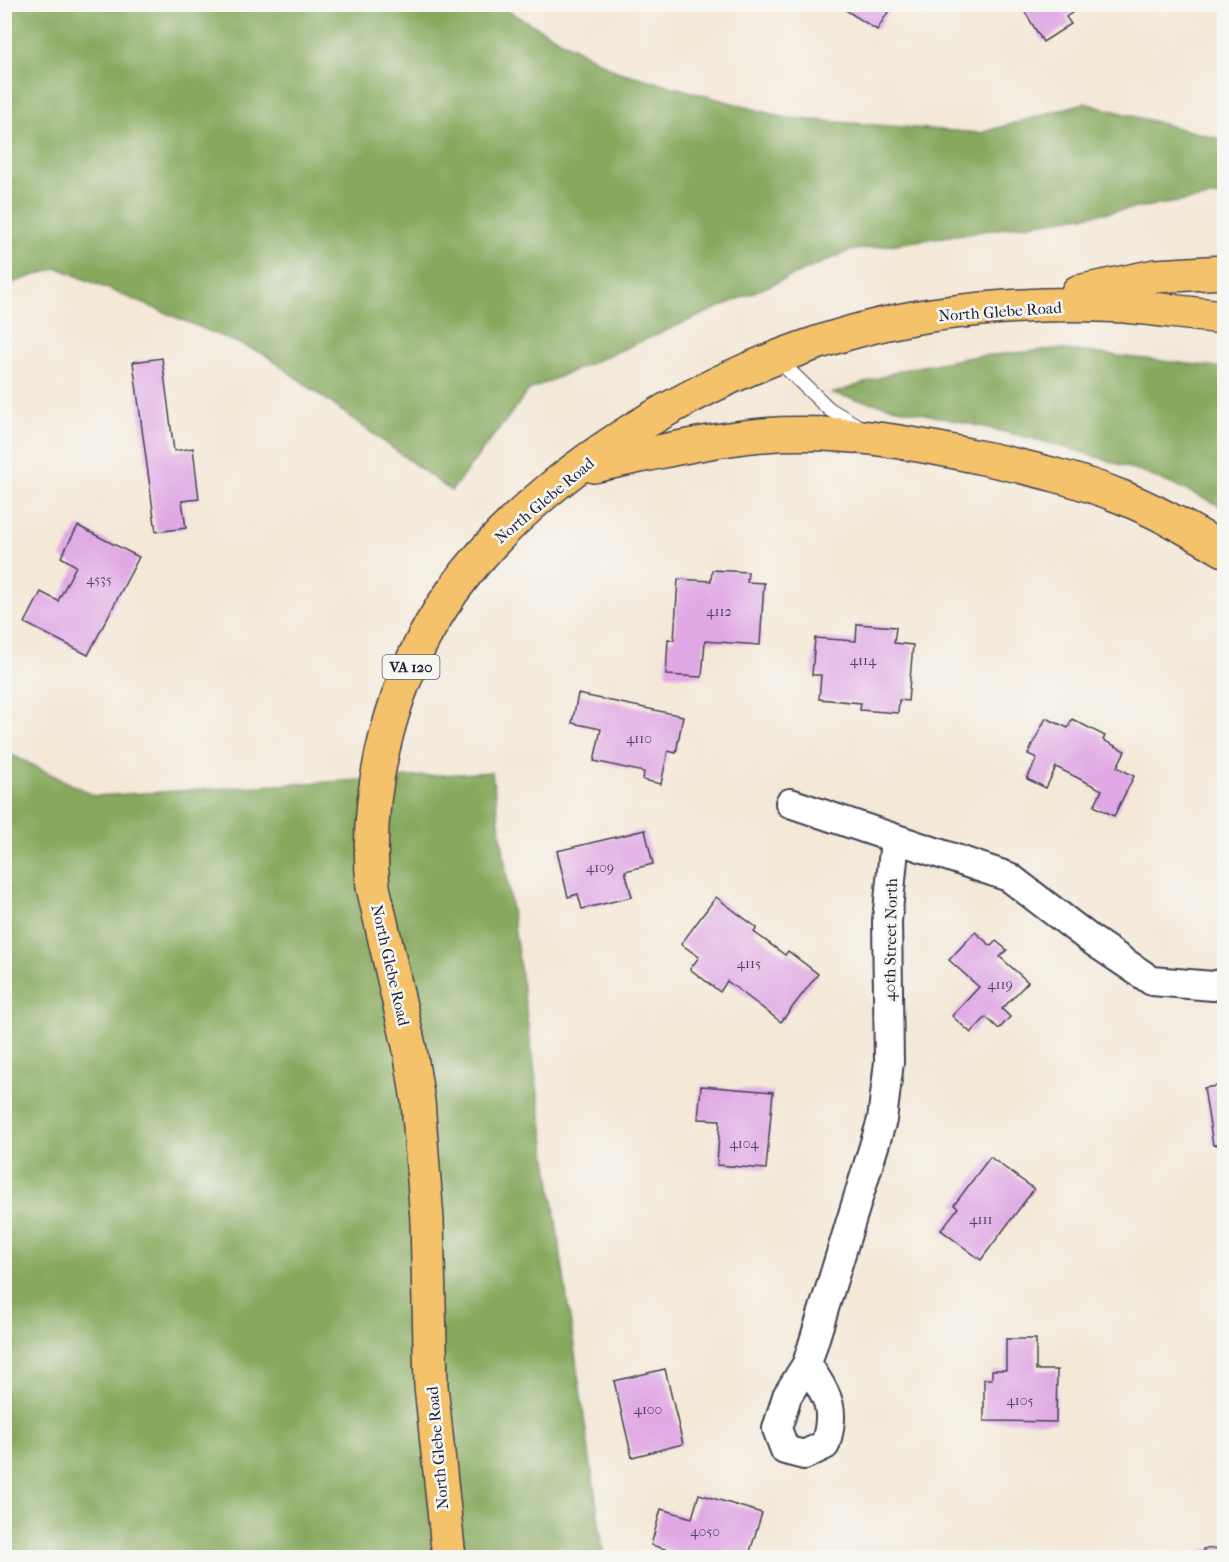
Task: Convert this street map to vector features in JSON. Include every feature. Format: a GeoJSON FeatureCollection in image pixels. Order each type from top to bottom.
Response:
{"type":"FeatureCollection","features":[{"type":"Feature","properties":{"kind":"main road"},"geometry":{"type":"LineString","coordinates":[[999,308],[1155,276],[1224,272]]}},
{"type":"Feature","properties":{"kind":"main road","name":"North Glebe Road"},"geometry":{"type":"LineString","coordinates":[[449,1557],[431,1386],[424,1156],[410,1050],[373,887],[372,818],[378,772],[397,705],[418,651],[438,614],[460,580],[499,535],[577,470],[670,408],[775,357],[837,337],[900,321],[999,308],[1097,305],[1224,317]]}},
{"type":"Feature","properties":{"kind":"main road","name":"North Glebe Road"},"geometry":{"type":"LineString","coordinates":[[1181,313],[1224,330]]}},
{"type":"Feature","properties":{"kind":"main road"},"geometry":{"type":"LineString","coordinates":[[577,470],[731,438],[800,434],[882,438],[1020,466],[1094,487],[1157,513],[1224,550]]}},
{"type":"Feature","properties":{"kind":"street"},"geometry":{"type":"LineString","coordinates":[[790,802],[1009,877],[1090,939],[1152,981],[1213,986],[1224,983]]}},
{"type":"Feature","properties":{"kind":"street","name":"40th Street North"},"geometry":{"type":"LineString","coordinates":[[807,1364],[882,1120],[889,1062],[887,921],[895,838]]}},
{"type":"Feature","properties":{"kind":"lane"},"geometry":{"type":"LineString","coordinates":[[775,357],[835,413],[882,438]]}},
{"type":"Feature","properties":{"kind":"green space"},"geometry":{"type":"Polygon","coordinates":[[[5,4],[497,5],[616,71],[786,118],[980,133],[1084,103],[1224,140],[1224,195],[849,251],[529,390],[451,491],[264,354],[58,268],[5,285],[5,4]]]}},
{"type":"Feature","properties":{"kind":"green space"},"geometry":{"type":"Polygon","coordinates":[[[1057,349],[1224,368],[1224,508],[1178,486],[1081,452],[982,426],[832,394],[902,370],[971,357],[1057,349]]]}},
{"type":"Feature","properties":{"kind":"green space"},"geometry":{"type":"Polygon","coordinates":[[[4,751],[95,796],[492,772],[604,1557],[5,1557],[4,751]]]}},
{"type":"Feature","properties":{"kind":"building"},"geometry":{"type":"Polygon","coordinates":[[[836,4],[893,4],[877,30],[836,4]]]}},
{"type":"Feature","properties":{"kind":"building"},"geometry":{"type":"Polygon","coordinates":[[[1020,4],[1085,4],[1066,17],[1071,24],[1043,42],[1020,4]]]}},
{"type":"Feature","properties":{"kind":"building"},"geometry":{"type":"Polygon","coordinates":[[[162,358],[174,451],[193,448],[199,499],[182,501],[186,528],[156,532],[133,362],[162,358]]]}},
{"type":"Feature","properties":{"kind":"building"},"geometry":{"type":"Polygon","coordinates":[[[78,526],[139,557],[88,655],[25,623],[41,592],[58,601],[76,566],[61,557],[78,526]]]}},
{"type":"Feature","properties":{"kind":"building"},"geometry":{"type":"Polygon","coordinates":[[[712,570],[748,572],[747,582],[764,583],[760,645],[705,641],[702,677],[666,675],[668,639],[674,640],[678,579],[711,581],[712,570]]]}},
{"type":"Feature","properties":{"kind":"building"},"geometry":{"type":"Polygon","coordinates":[[[857,624],[896,627],[894,643],[913,645],[908,701],[899,700],[898,713],[860,710],[861,703],[819,699],[821,675],[812,675],[815,638],[856,641],[857,624]]]}},
{"type":"Feature","properties":{"kind":"building"},"geometry":{"type":"Polygon","coordinates":[[[578,694],[683,716],[676,753],[668,751],[661,784],[643,780],[644,772],[594,761],[601,729],[572,723],[578,694]]]}},
{"type":"Feature","properties":{"kind":"building"},"geometry":{"type":"Polygon","coordinates":[[[1046,718],[1068,728],[1072,719],[1105,736],[1103,740],[1125,751],[1117,767],[1134,776],[1114,816],[1094,806],[1102,790],[1056,767],[1046,788],[1027,779],[1037,758],[1028,754],[1046,718]]]}},
{"type":"Feature","properties":{"kind":"building"},"geometry":{"type":"Polygon","coordinates":[[[645,830],[653,864],[625,871],[632,897],[582,909],[578,894],[568,897],[557,851],[645,830]]]}},
{"type":"Feature","properties":{"kind":"building"},"geometry":{"type":"Polygon","coordinates":[[[716,897],[757,928],[754,932],[785,955],[788,951],[818,974],[781,1022],[727,981],[720,992],[690,969],[699,957],[681,944],[716,897]]]}},
{"type":"Feature","properties":{"kind":"building"},"geometry":{"type":"Polygon","coordinates":[[[975,932],[991,946],[996,941],[1007,950],[1000,957],[1028,982],[1002,1009],[1010,1017],[999,1029],[986,1017],[971,1033],[952,1016],[979,987],[949,960],[975,932]]]}},
{"type":"Feature","properties":{"kind":"building"},"geometry":{"type":"Polygon","coordinates":[[[1224,1085],[1224,1144],[1213,1145],[1204,1088],[1224,1085]]]}},
{"type":"Feature","properties":{"kind":"building"},"geometry":{"type":"Polygon","coordinates":[[[701,1086],[773,1092],[766,1169],[717,1165],[720,1120],[698,1119],[701,1086]]]}},
{"type":"Feature","properties":{"kind":"building"},"geometry":{"type":"Polygon","coordinates":[[[990,1157],[1034,1189],[981,1260],[941,1230],[958,1208],[954,1205],[990,1157]]]}},
{"type":"Feature","properties":{"kind":"building"},"geometry":{"type":"Polygon","coordinates":[[[1006,1339],[1036,1339],[1036,1370],[1057,1370],[1056,1422],[984,1421],[984,1379],[992,1379],[992,1370],[1006,1370],[1006,1339]]]}},
{"type":"Feature","properties":{"kind":"building"},"geometry":{"type":"Polygon","coordinates":[[[665,1369],[683,1444],[632,1457],[614,1381],[665,1369]]]}},
{"type":"Feature","properties":{"kind":"building"},"geometry":{"type":"Polygon","coordinates":[[[699,1494],[762,1513],[748,1558],[670,1558],[672,1551],[651,1545],[661,1509],[692,1518],[699,1494]]]}},
{"type":"Feature","properties":{"kind":"building"},"geometry":{"type":"Polygon","coordinates":[[[1224,1548],[1224,1558],[1203,1558],[1203,1549],[1224,1548]]]}}]}
